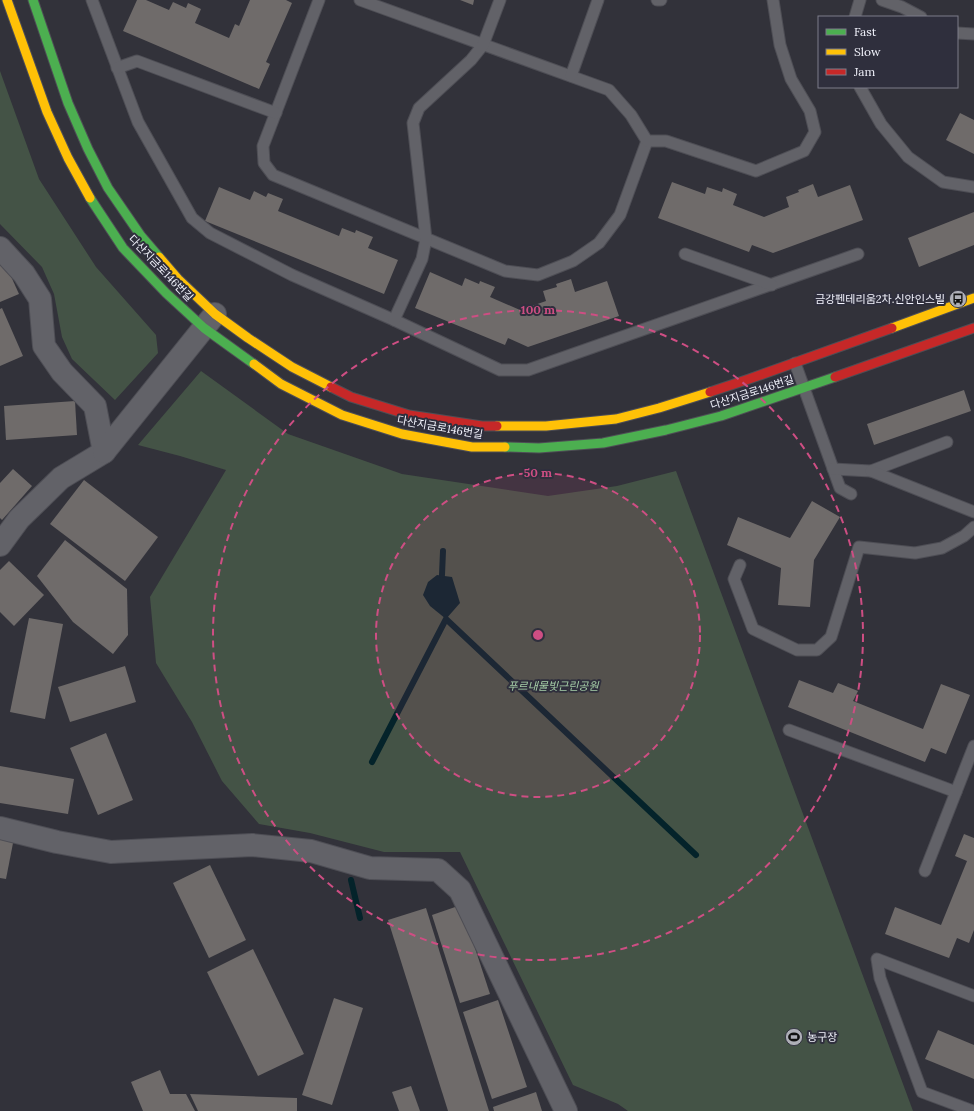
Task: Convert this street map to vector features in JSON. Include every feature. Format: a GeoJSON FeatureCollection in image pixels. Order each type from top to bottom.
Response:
{"type":"FeatureCollection","features":[{"type":"Feature","properties":{"kind":"street","name":"다산지금로146번길"},"geometry":{"type":"LineString","coordinates":[[7,0],[47,112],[68,158],[91,200],[123,248],[166,292],[210,321],[281,384],[342,415],[402,434],[472,447],[539,448],[603,443],[666,430],[721,416],[974,328]]}},
{"type":"Feature","properties":{"kind":"street","name":"다산지금로146번길"},"geometry":{"type":"LineString","coordinates":[[33,0],[68,103],[88,149],[108,188],[141,236],[178,279],[210,321],[248,338],[292,367],[351,397],[409,415],[482,426],[546,426],[616,419],[659,408],[795,363],[974,298]]}},
{"type":"Feature","properties":{"kind":"street"},"geometry":{"type":"LineString","coordinates":[[0,248],[24,274],[40,299],[44,346],[62,372],[95,406],[104,452]]}},
{"type":"Feature","properties":{"kind":"street"},"geometry":{"type":"LineString","coordinates":[[0,545],[19,519],[61,478],[104,452],[210,321]]}},
{"type":"Feature","properties":{"kind":"street"},"geometry":{"type":"LineString","coordinates":[[0,828],[57,842],[111,852],[252,846],[311,851],[370,868],[438,870],[460,890],[566,1111]]}},
{"type":"Feature","properties":{"kind":"lane"},"geometry":{"type":"LineString","coordinates":[[92,0],[138,122],[192,218],[210,234],[292,275],[394,320],[500,370],[528,370],[858,254]]}},
{"type":"Feature","properties":{"kind":"lane"},"geometry":{"type":"LineString","coordinates":[[319,0],[263,146],[264,163],[273,175],[505,271],[538,275],[573,261],[599,243],[620,215],[647,141]]}},
{"type":"Feature","properties":{"kind":"lane"},"geometry":{"type":"LineString","coordinates":[[360,0],[609,90],[631,115],[647,141]]}},
{"type":"Feature","properties":{"kind":"lane"},"geometry":{"type":"LineString","coordinates":[[394,320],[422,260],[426,239],[413,123],[418,108],[471,60],[484,45],[500,0]]}},
{"type":"Feature","properties":{"kind":"lane"},"geometry":{"type":"LineString","coordinates":[[571,76],[598,0]]}},
{"type":"Feature","properties":{"kind":"lane"},"geometry":{"type":"LineString","coordinates":[[647,141],[666,141],[756,171],[804,151],[815,132],[810,110],[791,78],[780,45],[773,0]]}},
{"type":"Feature","properties":{"kind":"lane"},"geometry":{"type":"LineString","coordinates":[[854,16],[860,0]]}},
{"type":"Feature","properties":{"kind":"lane"},"geometry":{"type":"LineString","coordinates":[[882,0],[919,16]]}},
{"type":"Feature","properties":{"kind":"lane"},"geometry":{"type":"LineString","coordinates":[[958,33],[974,34]]}},
{"type":"Feature","properties":{"kind":"lane"},"geometry":{"type":"LineString","coordinates":[[117,68],[137,61],[276,113]]}},
{"type":"Feature","properties":{"kind":"lane"},"geometry":{"type":"LineString","coordinates":[[861,88],[881,124],[908,157],[944,182],[974,187]]}},
{"type":"Feature","properties":{"kind":"lane"},"geometry":{"type":"LineString","coordinates":[[685,254],[772,285]]}},
{"type":"Feature","properties":{"kind":"lane"},"geometry":{"type":"LineString","coordinates":[[795,363],[840,488],[851,494]]}},
{"type":"Feature","properties":{"kind":"lane"},"geometry":{"type":"LineString","coordinates":[[871,471],[947,442]]}},
{"type":"Feature","properties":{"kind":"lane"},"geometry":{"type":"LineString","coordinates":[[833,469],[871,471],[974,512]]}},
{"type":"Feature","properties":{"kind":"lane"},"geometry":{"type":"LineString","coordinates":[[740,565],[734,579],[753,629],[797,650],[817,650],[831,637],[859,547],[915,554],[942,548],[964,536],[974,527]]}},
{"type":"Feature","properties":{"kind":"lane"},"geometry":{"type":"LineString","coordinates":[[789,730],[956,792]]}},
{"type":"Feature","properties":{"kind":"lane"},"geometry":{"type":"LineString","coordinates":[[925,871],[973,750]]}},
{"type":"Feature","properties":{"kind":"lane"},"geometry":{"type":"LineString","coordinates":[[973,1111],[922,1092],[880,978],[877,959],[974,995]]}},
{"type":"Feature","properties":{"kind":"green space"},"geometry":{"type":"Polygon","coordinates":[[[0,71],[39,179],[96,267],[156,335],[158,353],[115,400],[72,359],[62,337],[54,294],[42,267],[0,224],[0,71]]]}},
{"type":"Feature","properties":{"kind":"green space","name":"푸르내물빛근린공원"},"geometry":{"type":"Polygon","coordinates":[[[201,371],[288,434],[402,474],[548,496],[617,486],[676,471],[913,1111],[628,1111],[618,1104],[573,1085],[460,852],[384,852],[310,833],[259,824],[222,781],[192,722],[156,663],[150,597],[226,470],[138,445],[201,371]]]}},
{"type":"Feature","properties":{"kind":"water"},"geometry":{"type":"Polygon","coordinates":[[[437,575],[452,577],[460,603],[446,619],[430,606],[423,595],[428,582],[437,575]]]}},
{"type":"Feature","properties":{"kind":"building"},"geometry":{"type":"Polygon","coordinates":[[[137,0],[146,0],[169,10],[173,2],[186,8],[188,3],[201,9],[195,23],[229,38],[235,24],[239,26],[250,0],[286,0],[292,3],[266,62],[270,64],[259,89],[123,31],[137,0]]]}},
{"type":"Feature","properties":{"kind":"building"},"geometry":{"type":"Polygon","coordinates":[[[460,0],[474,0],[473,5],[460,0]]]}},
{"type":"Feature","properties":{"kind":"building"},"geometry":{"type":"Polygon","coordinates":[[[960,113],[974,120],[974,154],[946,140],[960,113]]]}},
{"type":"Feature","properties":{"kind":"building"},"geometry":{"type":"Polygon","coordinates":[[[672,182],[705,194],[707,187],[722,192],[723,188],[737,194],[733,205],[764,217],[789,207],[786,197],[813,184],[818,197],[850,185],[863,220],[773,253],[752,245],[749,252],[658,218],[672,182]]]}},
{"type":"Feature","properties":{"kind":"building"},"geometry":{"type":"Polygon","coordinates":[[[219,187],[250,200],[254,191],[266,197],[268,193],[283,199],[278,211],[339,236],[342,228],[355,233],[356,230],[373,237],[368,248],[398,260],[384,294],[205,221],[219,187]]]}},
{"type":"Feature","properties":{"kind":"building"},"geometry":{"type":"Polygon","coordinates":[[[974,212],[974,245],[919,267],[908,238],[974,212]]]}},
{"type":"Feature","properties":{"kind":"building"},"geometry":{"type":"Polygon","coordinates":[[[5,263],[19,294],[0,302],[0,265],[5,263]]]}},
{"type":"Feature","properties":{"kind":"building"},"geometry":{"type":"Polygon","coordinates":[[[430,272],[462,286],[465,278],[479,284],[480,281],[495,287],[490,297],[520,310],[546,301],[543,291],[557,287],[556,284],[571,279],[575,292],[607,281],[619,316],[528,347],[508,338],[505,345],[415,308],[430,272]]]}},
{"type":"Feature","properties":{"kind":"building"},"geometry":{"type":"Polygon","coordinates":[[[2,308],[23,356],[0,366],[0,309],[2,308]]]}},
{"type":"Feature","properties":{"kind":"building"},"geometry":{"type":"Polygon","coordinates":[[[964,390],[971,411],[874,445],[867,424],[964,390]]]}},
{"type":"Feature","properties":{"kind":"building"},"geometry":{"type":"Polygon","coordinates":[[[75,401],[77,435],[6,440],[4,406],[75,401]]]}},
{"type":"Feature","properties":{"kind":"building"},"geometry":{"type":"Polygon","coordinates":[[[13,469],[32,486],[2,520],[0,518],[0,483],[13,469]]]}},
{"type":"Feature","properties":{"kind":"building"},"geometry":{"type":"Polygon","coordinates":[[[84,480],[158,537],[125,581],[50,524],[84,480]]]}},
{"type":"Feature","properties":{"kind":"building"},"geometry":{"type":"Polygon","coordinates":[[[812,501],[840,517],[814,560],[810,607],[778,605],[781,568],[727,545],[738,517],[790,538],[812,501]]]}},
{"type":"Feature","properties":{"kind":"building"},"geometry":{"type":"Polygon","coordinates":[[[65,540],[127,589],[128,635],[113,654],[73,622],[37,576],[65,540]]]}},
{"type":"Feature","properties":{"kind":"building"},"geometry":{"type":"Polygon","coordinates":[[[9,561],[44,595],[14,626],[0,612],[0,570],[9,561]]]}},
{"type":"Feature","properties":{"kind":"building"},"geometry":{"type":"Polygon","coordinates":[[[29,618],[63,624],[45,719],[10,712],[29,618]]]}},
{"type":"Feature","properties":{"kind":"building"},"geometry":{"type":"Polygon","coordinates":[[[125,666],[136,702],[70,722],[58,687],[125,666]]]}},
{"type":"Feature","properties":{"kind":"building"},"geometry":{"type":"Polygon","coordinates":[[[799,680],[833,693],[838,683],[858,691],[853,701],[923,729],[941,684],[970,695],[946,754],[931,748],[925,762],[788,707],[799,680]]]}},
{"type":"Feature","properties":{"kind":"building"},"geometry":{"type":"Polygon","coordinates":[[[106,733],[133,800],[98,815],[70,748],[106,733]]]}},
{"type":"Feature","properties":{"kind":"building"},"geometry":{"type":"Polygon","coordinates":[[[0,766],[74,779],[68,814],[0,803],[0,766]]]}},
{"type":"Feature","properties":{"kind":"building"},"geometry":{"type":"Polygon","coordinates":[[[964,834],[974,838],[974,930],[969,943],[957,938],[949,958],[885,934],[895,907],[941,925],[967,861],[955,856],[964,834]]]}},
{"type":"Feature","properties":{"kind":"building"},"geometry":{"type":"Polygon","coordinates":[[[0,836],[14,838],[6,879],[0,878],[0,836]]]}},
{"type":"Feature","properties":{"kind":"building"},"geometry":{"type":"Polygon","coordinates":[[[210,865],[246,940],[209,958],[173,883],[210,865]]]}},
{"type":"Feature","properties":{"kind":"building"},"geometry":{"type":"Polygon","coordinates":[[[461,905],[490,994],[460,1003],[432,915],[461,905]]]}},
{"type":"Feature","properties":{"kind":"building"},"geometry":{"type":"Polygon","coordinates":[[[426,908],[489,1111],[448,1111],[388,920],[426,908]]]}},
{"type":"Feature","properties":{"kind":"building"},"geometry":{"type":"Polygon","coordinates":[[[253,949],[304,1054],[258,1076],[207,972],[253,949]]]}},
{"type":"Feature","properties":{"kind":"building"},"geometry":{"type":"Polygon","coordinates":[[[334,998],[363,1008],[332,1105],[302,1095],[334,998]]]}},
{"type":"Feature","properties":{"kind":"building"},"geometry":{"type":"Polygon","coordinates":[[[498,1000],[527,1087],[492,1099],[463,1012],[498,1000]]]}},
{"type":"Feature","properties":{"kind":"building"},"geometry":{"type":"Polygon","coordinates":[[[938,1030],[974,1045],[974,1079],[925,1059],[938,1030]]]}},
{"type":"Feature","properties":{"kind":"building"},"geometry":{"type":"Polygon","coordinates":[[[160,1070],[170,1094],[186,1094],[195,1111],[143,1111],[131,1082],[160,1070]]]}},
{"type":"Feature","properties":{"kind":"building"},"geometry":{"type":"Polygon","coordinates":[[[411,1086],[420,1111],[399,1111],[392,1092],[411,1086]]]}},
{"type":"Feature","properties":{"kind":"building"},"geometry":{"type":"Polygon","coordinates":[[[536,1092],[542,1111],[494,1111],[493,1107],[536,1092]]]}},
{"type":"Feature","properties":{"kind":"building"},"geometry":{"type":"Polygon","coordinates":[[[190,1094],[297,1098],[297,1111],[198,1111],[190,1094]]]}},
{"type":"Feature","properties":{"kind":"waterway"},"geometry":{"type":"LineString","coordinates":[[442,575],[443,551]]}},
{"type":"Feature","properties":{"kind":"waterway"},"geometry":{"type":"LineString","coordinates":[[372,762],[446,619],[696,855]]}},
{"type":"Feature","properties":{"kind":"waterway"},"geometry":{"type":"LineString","coordinates":[[351,880],[360,918]]}},
{"type":"Feature","properties":{"kind":"traffic: fast"},"geometry":{"type":"LineString","coordinates":[[33,0],[68,103],[88,149],[108,188],[141,236],[159,257]]}},
{"type":"Feature","properties":{"kind":"traffic: fast"},"geometry":{"type":"LineString","coordinates":[[90,198],[123,248],[166,293],[204,328],[254,364]]}},
{"type":"Feature","properties":{"kind":"traffic: fast"},"geometry":{"type":"LineString","coordinates":[[505,447],[539,448],[603,443],[666,430],[721,416],[835,377]]}},
{"type":"Feature","properties":{"kind":"traffic: slow"},"geometry":{"type":"LineString","coordinates":[[7,0],[47,112],[68,158],[90,198]]}},
{"type":"Feature","properties":{"kind":"traffic: slow"},"geometry":{"type":"LineString","coordinates":[[159,257],[178,279],[215,314],[292,367],[331,387]]}},
{"type":"Feature","properties":{"kind":"traffic: slow"},"geometry":{"type":"LineString","coordinates":[[892,328],[974,298]]}},
{"type":"Feature","properties":{"kind":"traffic: slow"},"geometry":{"type":"LineString","coordinates":[[254,364],[281,384],[342,415],[402,434],[472,447],[505,447]]}},
{"type":"Feature","properties":{"kind":"traffic: slow"},"geometry":{"type":"LineString","coordinates":[[497,426],[546,426],[616,419],[659,408],[710,392]]}},
{"type":"Feature","properties":{"kind":"traffic: jam"},"geometry":{"type":"LineString","coordinates":[[710,392],[892,328]]}},
{"type":"Feature","properties":{"kind":"traffic: jam"},"geometry":{"type":"LineString","coordinates":[[835,377],[974,328]]}},
{"type":"Feature","properties":{"kind":"traffic: jam"},"geometry":{"type":"LineString","coordinates":[[331,387],[351,397],[409,415],[482,426],[497,426]]}},
{"type":"Feature","properties":{"kind":"place","name":"금강펜테리움2차.신안인스빌"},"geometry":{"type":"Point","coordinates":[958,299]}},
{"type":"Feature","properties":{"kind":"place","name":"농구장"},"geometry":{"type":"Point","coordinates":[794,1037]}}]}
